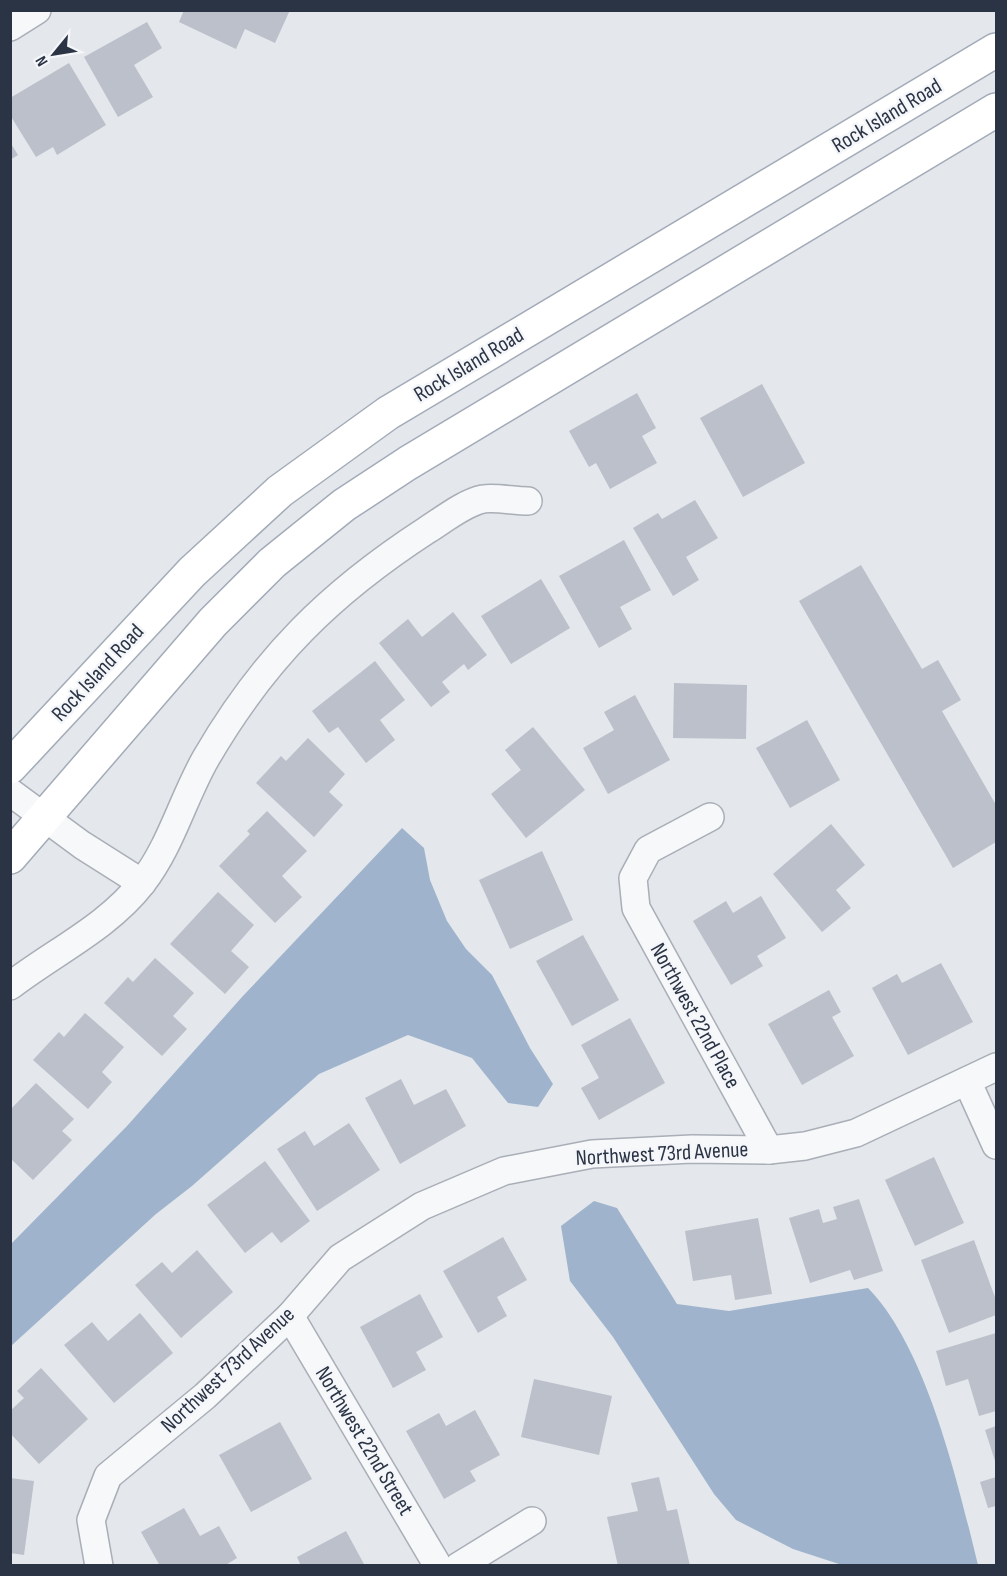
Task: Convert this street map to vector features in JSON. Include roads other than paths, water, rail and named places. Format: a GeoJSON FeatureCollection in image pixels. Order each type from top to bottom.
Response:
{"type":"FeatureCollection","features":[{"type":"Feature","properties":{"kind":"main road","name":"Rock Island Road"},"geometry":{"type":"LineString","coordinates":[[10,767],[192,572],[280,491],[349,439],[398,407],[996,50]]}},
{"type":"Feature","properties":{"kind":"main road"},"geometry":{"type":"LineString","coordinates":[[10,857],[213,622],[272,563],[344,506],[408,463],[996,110]]}},
{"type":"Feature","properties":{"kind":"street"},"geometry":{"type":"LineString","coordinates":[[10,27],[37,10]]}},
{"type":"Feature","properties":{"kind":"street"},"geometry":{"type":"LineString","coordinates":[[10,986],[105,919],[142,883],[167,840],[205,760],[253,685],[297,632],[351,585],[451,515],[482,499],[528,501]]}},
{"type":"Feature","properties":{"kind":"street"},"geometry":{"type":"LineString","coordinates":[[10,792],[142,883]]}},
{"type":"Feature","properties":{"kind":"street","name":"Northwest 22nd Place"},"geometry":{"type":"LineString","coordinates":[[710,817],[648,850],[633,878],[636,908],[769,1150]]}},
{"type":"Feature","properties":{"kind":"street","name":"Northwest 73rd Avenue"},"geometry":{"type":"LineString","coordinates":[[99,1566],[90,1520],[108,1476],[205,1396],[290,1316],[340,1258],[422,1206],[504,1171],[592,1154],[692,1149],[769,1150],[805,1146],[856,1133],[996,1067]]}},
{"type":"Feature","properties":{"kind":"street"},"geometry":{"type":"LineString","coordinates":[[967,1081],[996,1145]]}},
{"type":"Feature","properties":{"kind":"street","name":"Northwest 22nd Street"},"geometry":{"type":"LineString","coordinates":[[290,1316],[438,1566]]}},
{"type":"Feature","properties":{"kind":"street"},"geometry":{"type":"LineString","coordinates":[[459,1566],[532,1521]]}},
{"type":"Feature","properties":{"kind":"water"},"geometry":{"type":"Polygon","coordinates":[[[402,828],[424,848],[430,880],[447,921],[466,949],[492,975],[530,1048],[553,1084],[538,1107],[508,1103],[472,1058],[408,1035],[319,1074],[192,1186],[156,1214],[11,1346],[11,1244],[127,1126],[242,997],[402,828]]]}},
{"type":"Feature","properties":{"kind":"water"},"geometry":{"type":"Polygon","coordinates":[[[594,1201],[617,1208],[677,1304],[729,1311],[868,1288],[889,1314],[907,1345],[923,1381],[950,1458],[978,1565],[842,1565],[793,1549],[736,1520],[714,1494],[613,1337],[570,1281],[561,1226],[594,1201]]]}}]}
